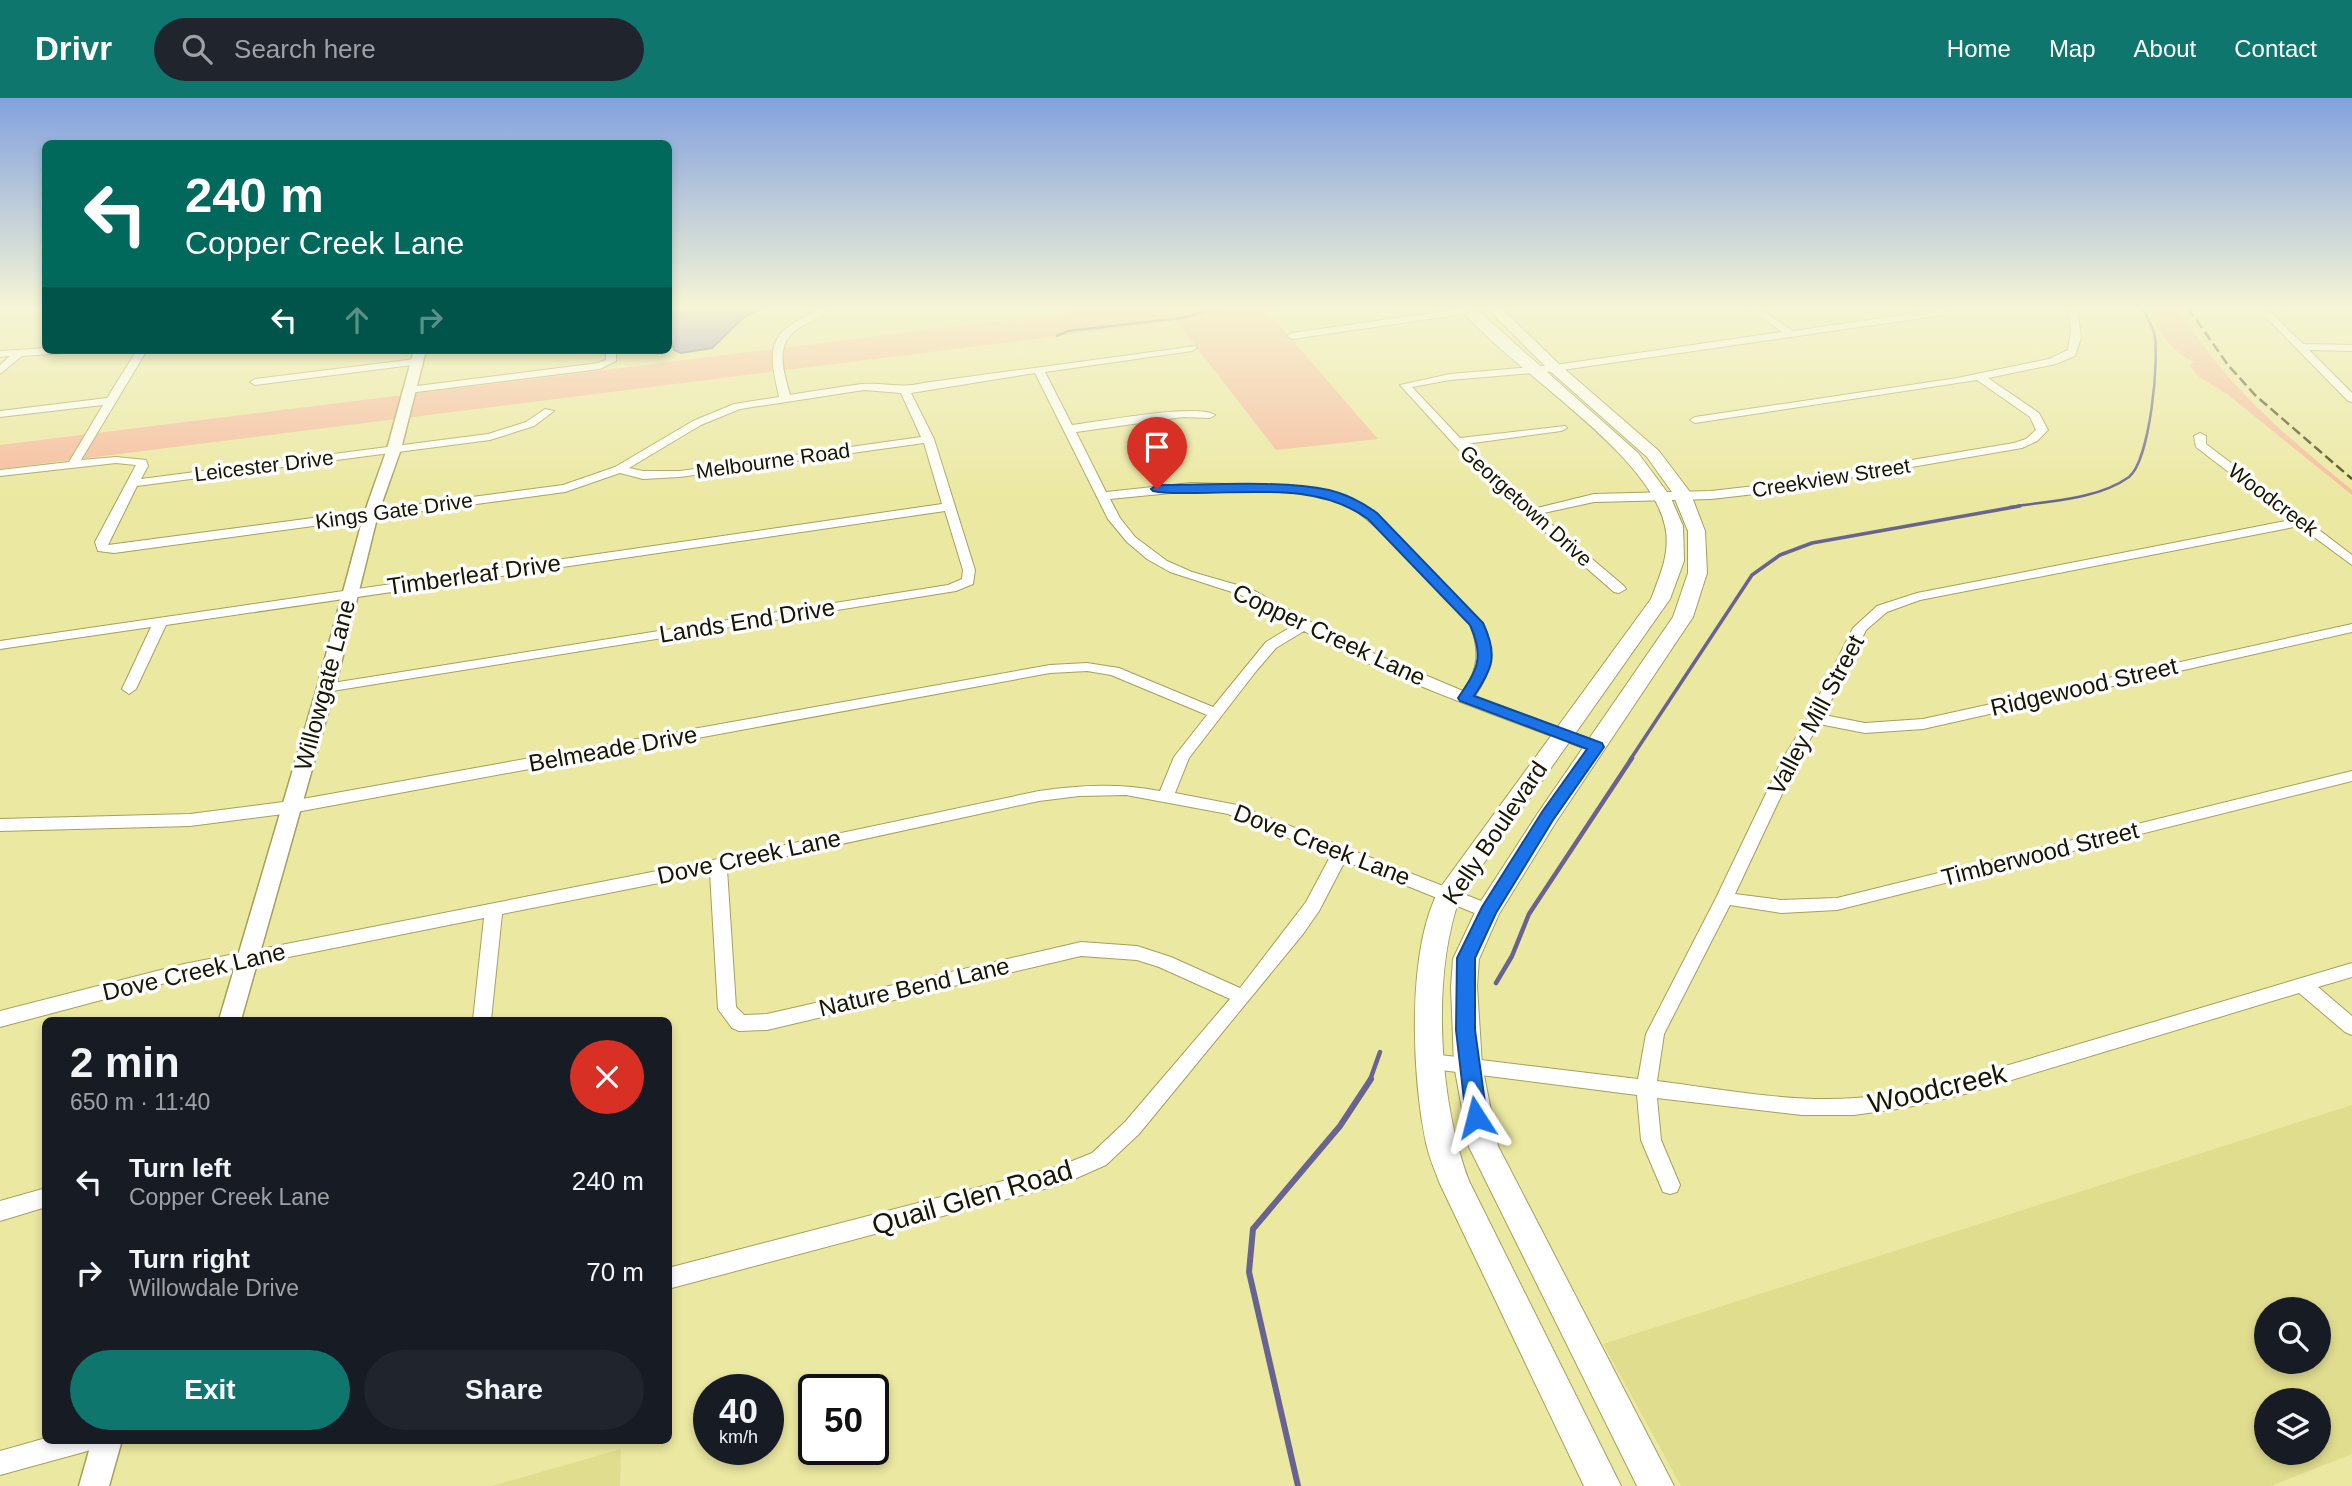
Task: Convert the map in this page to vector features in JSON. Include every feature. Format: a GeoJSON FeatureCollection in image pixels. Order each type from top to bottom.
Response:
{"type":"FeatureCollection","features":[{"type":"Feature","properties":{"kind":"main road","name":"Kelly Boulevard"},"geometry":{"type":"LineString","coordinates":[[1538,373],[1693,515],[1700,553],[1695,594],[1683,618],[1548,816],[1488,911],[1466,958],[1468,1065],[1482,1137],[1499,1180],[1656,1486]]}},
{"type":"Feature","properties":{"kind":"main road","name":"Kelly Boulevard"},"geometry":{"type":"LineString","coordinates":[[1560,373],[1653,454],[1670,474],[1675,561],[1660,599],[1449,894],[1437,926],[1430,962],[1432,1092],[1441,1146],[1455,1184],[1603,1486]]}},
{"type":"Feature","properties":{"kind":"street"},"geometry":{"type":"LineString","coordinates":[[73,464],[128,373]]}},
{"type":"Feature","properties":{"kind":"street"},"geometry":{"type":"LineString","coordinates":[[255,382],[313,373]]}},
{"type":"Feature","properties":{"kind":"street","name":"Willowgate Lane"},"geometry":{"type":"LineString","coordinates":[[231,1017],[326,688],[371,514],[394,449],[414,373]]}},
{"type":"Feature","properties":{"kind":"street"},"geometry":{"type":"LineString","coordinates":[[409,390],[546,373]]}},
{"type":"Feature","properties":{"kind":"street"},"geometry":{"type":"LineString","coordinates":[[780,373],[785,398]]}},
{"type":"Feature","properties":{"kind":"street","name":"Kings Gate Drive"},"geometry":{"type":"LineString","coordinates":[[134,483],[101,542],[102,548],[114,549],[565,488],[619,469],[670,437],[716,413],[738,406],[864,387],[886,387],[905,391],[1018,373]]}},
{"type":"Feature","properties":{"kind":"street","name":"Copper Creek Lane"},"geometry":{"type":"LineString","coordinates":[[1040,373],[1122,531],[1148,554],[1195,577],[1243,591],[1344,646],[1465,698],[1597,747]]}},
{"type":"Feature","properties":{"kind":"street","name":"Georgetown Drive"},"geometry":{"type":"LineString","coordinates":[[1508,373],[1405,385],[1494,482],[1619,589]]}},
{"type":"Feature","properties":{"kind":"street"},"geometry":{"type":"LineString","coordinates":[[1695,420],[2002,373]]}},
{"type":"Feature","properties":{"kind":"street"},"geometry":{"type":"LineString","coordinates":[[2326,373],[2352,399]]}},
{"type":"Feature","properties":{"kind":"street","name":"Creekview Street"},"geometry":{"type":"LineString","coordinates":[[1530,513],[1594,498],[1755,491],[2023,445],[2038,436],[2042,425],[2035,415],[1979,377]]}},
{"type":"Feature","properties":{"kind":"street","name":"Lands End Drive"},"geometry":{"type":"LineString","coordinates":[[326,688],[951,588],[968,581],[969,570],[928,439],[905,391]]}},
{"type":"Feature","properties":{"kind":"street"},"geometry":{"type":"LineString","coordinates":[[0,414],[111,401]]}},
{"type":"Feature","properties":{"kind":"street","name":"Leicester Drive"},"geometry":{"type":"LineString","coordinates":[[134,483],[499,434],[530,424],[549,411]]}},
{"type":"Feature","properties":{"kind":"street"},"geometry":{"type":"LineString","coordinates":[[1070,429],[1183,414],[1210,415]]}},
{"type":"Feature","properties":{"kind":"street"},"geometry":{"type":"LineString","coordinates":[[1457,442],[1561,428]]}},
{"type":"Feature","properties":{"kind":"street","name":"Woodcreek"},"geometry":{"type":"LineString","coordinates":[[2200,436],[2200,445],[2352,561]]}},
{"type":"Feature","properties":{"kind":"street","name":"Melbourne Road"},"geometry":{"type":"LineString","coordinates":[[619,469],[643,475],[680,474],[928,439]]}},
{"type":"Feature","properties":{"kind":"street"},"geometry":{"type":"LineString","coordinates":[[0,473],[124,460],[142,462],[134,483]]}},
{"type":"Feature","properties":{"kind":"street"},"geometry":{"type":"LineString","coordinates":[[1102,496],[1191,487],[1299,490],[1328,494],[1357,505],[1372,516],[1476,623],[1484,640],[1486,657],[1482,675],[1465,698]]}},
{"type":"Feature","properties":{"kind":"street","name":"Timberleaf Drive"},"geometry":{"type":"LineString","coordinates":[[0,645],[948,507]]}},
{"type":"Feature","properties":{"kind":"street","name":"Valley Mill Street"},"geometry":{"type":"LineString","coordinates":[[1670,1185],[1651,1140],[1647,1116],[1647,1086],[1656,1034],[1725,898],[1790,760],[1815,718],[1860,628],[1882,609],[1917,597],[2301,522]]}},
{"type":"Feature","properties":{"kind":"street"},"geometry":{"type":"LineString","coordinates":[[130,689],[161,621]]}},
{"type":"Feature","properties":{"kind":"street"},"geometry":{"type":"LineString","coordinates":[[1166,795],[1182,757],[1271,645],[1304,625]]}},
{"type":"Feature","properties":{"kind":"street","name":"Ridgewood Street"},"geometry":{"type":"LineString","coordinates":[[1815,718],[1865,728],[1923,724],[2352,628]]}},
{"type":"Feature","properties":{"kind":"street","name":"Belmeade Drive"},"geometry":{"type":"LineString","coordinates":[[0,825],[190,820],[291,807],[1050,669],[1087,667],[1114,671],[1216,713]]}},
{"type":"Feature","properties":{"kind":"street","name":"Timberwood Street"},"geometry":{"type":"LineString","coordinates":[[1725,898],[1758,906],[1798,908],[1837,904],[2352,776]]}},
{"type":"Feature","properties":{"kind":"street","name":"Dove Creek Lane"},"geometry":{"type":"LineString","coordinates":[[0,1019],[184,971],[718,865],[1039,796],[1126,790],[1166,795],[1231,809],[1488,911]]}},
{"type":"Feature","properties":{"kind":"street","name":"Quail Glen Road"},"geometry":{"type":"LineString","coordinates":[[672,1278],[1063,1175],[1099,1159],[1132,1128],[1243,997],[1313,906],[1340,854]]}},
{"type":"Feature","properties":{"kind":"street","name":"Nature Bend Lane"},"geometry":{"type":"LineString","coordinates":[[718,865],[727,1009],[738,1023],[767,1022],[1081,949],[1137,953],[1165,962],[1243,997]]}},
{"type":"Feature","properties":{"kind":"street"},"geometry":{"type":"LineString","coordinates":[[482,1017],[494,909]]}},
{"type":"Feature","properties":{"kind":"street","name":"Woodcreek"},"geometry":{"type":"LineString","coordinates":[[1432,1062],[1647,1086],[1756,1103],[1802,1107],[1854,1107],[1904,1100],[1965,1086],[2352,970]]}},
{"type":"Feature","properties":{"kind":"street"},"geometry":{"type":"LineString","coordinates":[[2302,985],[2352,1027]]}},
{"type":"Feature","properties":{"kind":"street"},"geometry":{"type":"LineString","coordinates":[[0,1211],[42,1198]]}},
{"type":"Feature","properties":{"kind":"street"},"geometry":{"type":"LineString","coordinates":[[0,1463],[69,1444]]}},
{"type":"Feature","properties":{"kind":"street"},"geometry":{"type":"LineString","coordinates":[[94,1486],[106,1444]]}},
{"type":"Feature","properties":{"kind":"shaded area"},"geometry":{"type":"Polygon","coordinates":[[[583,373],[765,373],[0,469],[0,445],[583,373]]]}},
{"type":"Feature","properties":{"kind":"shaded area"},"geometry":{"type":"Polygon","coordinates":[[[1216,373],[1321,373],[1378,439],[1276,450],[1216,373]]]}},
{"type":"Feature","properties":{"kind":"shaded area"},"geometry":{"type":"Polygon","coordinates":[[[2195,373],[2226,373],[2279,428],[2352,490],[2352,495],[2227,394],[2195,373]]]}},
{"type":"Feature","properties":{"kind":"shaded area"},"geometry":{"type":"Polygon","coordinates":[[[2352,1105],[2352,1454],[2331,1462],[2331,1388],[2254,1388],[2254,1465],[2324,1465],[2271,1486],[1681,1486],[1603,1344],[2352,1105]]]}},
{"type":"Feature","properties":{"kind":"shaded area"},"geometry":{"type":"Polygon","coordinates":[[[621,1449],[620,1486],[492,1486],[621,1449]]]}},
{"type":"Feature","properties":{"kind":"waterway"},"geometry":{"type":"LineString","coordinates":[[2010,507],[2087,495],[2102,491],[2129,477],[2143,451],[2152,408],[2155,373]]}},
{"type":"Feature","properties":{"kind":"waterway"},"geometry":{"type":"LineString","coordinates":[[1630,760],[1752,575],[1780,555],[1812,543],[2020,506]]}},
{"type":"Feature","properties":{"kind":"waterway"},"geometry":{"type":"LineString","coordinates":[[1496,983],[1512,956],[1529,914],[1632,758]]}},
{"type":"Feature","properties":{"kind":"waterway"},"geometry":{"type":"LineString","coordinates":[[1370,1080],[1380,1052]]}},
{"type":"Feature","properties":{"kind":"waterway"},"geometry":{"type":"LineString","coordinates":[[1298,1486],[1249,1272],[1253,1229],[1340,1126],[1371,1079]]}},
{"type":"Feature","properties":{"kind":"railway"},"geometry":{"type":"LineString","coordinates":[[2235,373],[2255,395],[2352,479]]}},
{"type":"Feature","properties":{"kind":"route"},"geometry":{"type":"LineString","coordinates":[[1157,489],[1191,487],[1299,490],[1328,494],[1357,505],[1372,516],[1476,623],[1484,640],[1485,664],[1478,682],[1465,698],[1597,747],[1548,816],[1488,911],[1466,958],[1464,986],[1468,1065],[1476,1117]]}}]}
